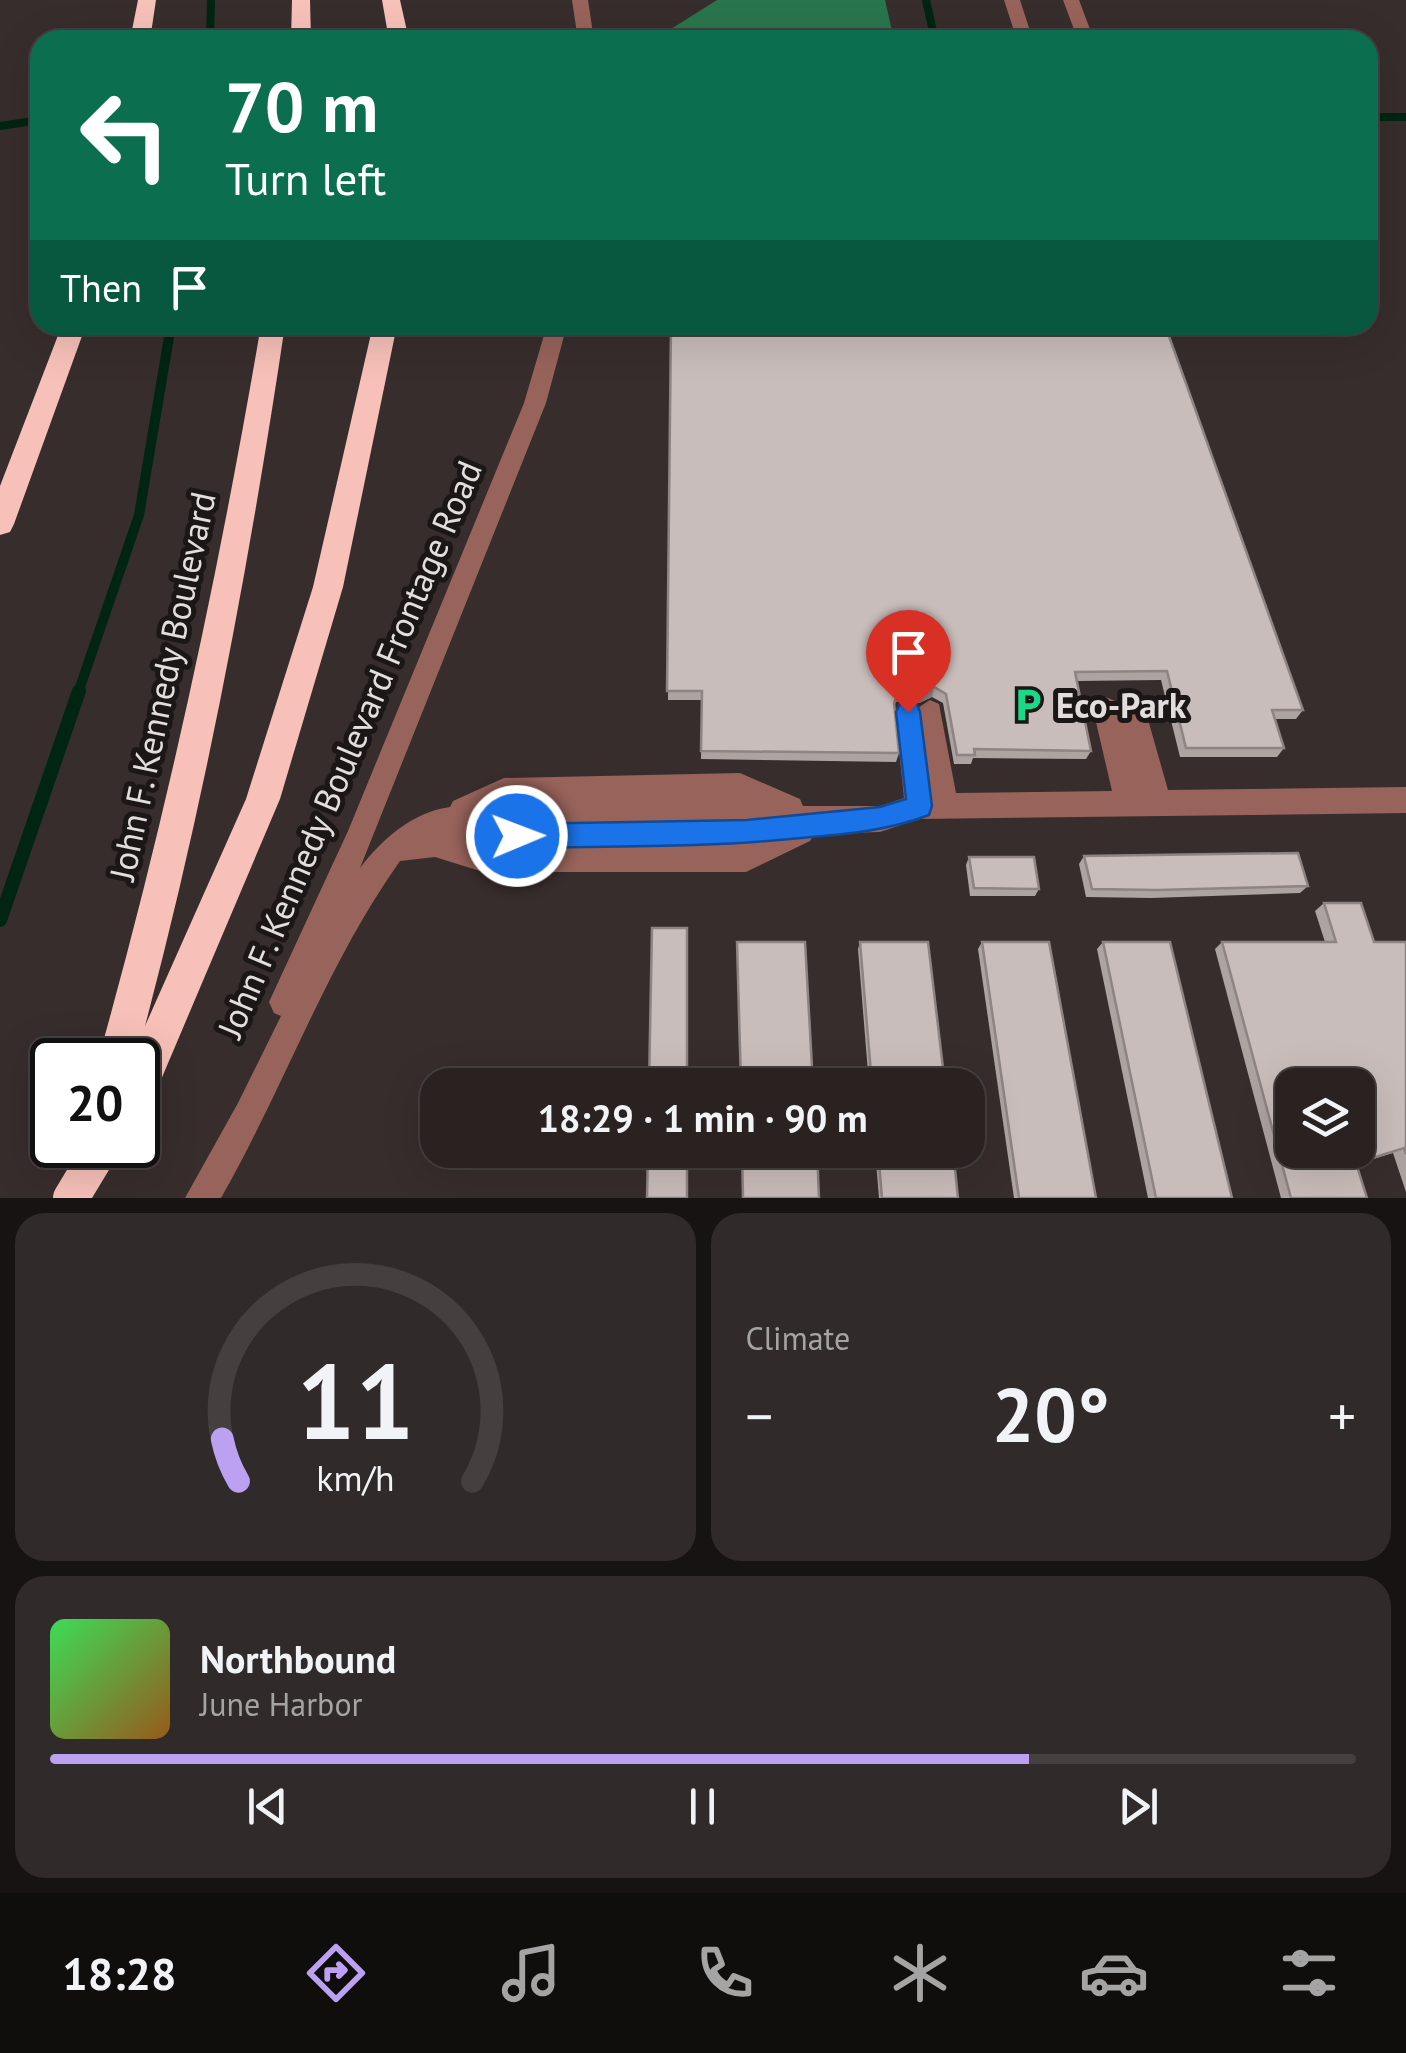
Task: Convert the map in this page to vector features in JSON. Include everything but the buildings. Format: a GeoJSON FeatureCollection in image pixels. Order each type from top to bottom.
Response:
{"type":"FeatureCollection","features":[{"type":"Feature","properties":{"kind":"highway"},"geometry":{"type":"LineString","coordinates":[[142,30],[146,0]]}},
{"type":"Feature","properties":{"kind":"highway"},"geometry":{"type":"LineString","coordinates":[[301,0],[301,30]]}},
{"type":"Feature","properties":{"kind":"highway"},"geometry":{"type":"LineString","coordinates":[[391,0],[397,30]]}},
{"type":"Feature","properties":{"kind":"highway"},"geometry":{"type":"LineString","coordinates":[[0,524],[70,335]]}},
{"type":"Feature","properties":{"kind":"highway","name":"John F. Kennedy Boulevard"},"geometry":{"type":"LineString","coordinates":[[123,1038],[159,908],[179,814],[246,494],[271,335]]}},
{"type":"Feature","properties":{"kind":"highway"},"geometry":{"type":"LineString","coordinates":[[159,1038],[263,799],[328,587],[383,335]]}},
{"type":"Feature","properties":{"kind":"highway"},"geometry":{"type":"LineString","coordinates":[[75,1198],[86,1168]]}},
{"type":"Feature","properties":{"kind":"highway"},"geometry":{"type":"LineString","coordinates":[[75,1198],[91,1168]]}},
{"type":"Feature","properties":{"kind":"street"},"geometry":{"type":"LineString","coordinates":[[580,0],[584,30]]}},
{"type":"Feature","properties":{"kind":"street"},"geometry":{"type":"LineString","coordinates":[[1012,0],[1022,30]]}},
{"type":"Feature","properties":{"kind":"street"},"geometry":{"type":"LineString","coordinates":[[1072,0],[1082,30]]}},
{"type":"Feature","properties":{"kind":"street","name":"John F. Kennedy Boulevard Frontage Road"},"geometry":{"type":"LineString","coordinates":[[199,1198],[360,834],[534,403],[554,335]]}},
{"type":"Feature","properties":{"kind":"street"},"geometry":{"type":"LineString","coordinates":[[1119,709],[1144,805]]}},
{"type":"Feature","properties":{"kind":"street"},"geometry":{"type":"LineString","coordinates":[[919,712],[932,806]]}},
{"type":"Feature","properties":{"kind":"street"},"geometry":{"type":"LineString","coordinates":[[199,1198],[250,1115],[329,949],[390,851],[435,833],[494,814],[628,809],[745,810],[822,822],[880,819],[932,806],[1406,800]]}},
{"type":"Feature","properties":{"kind":"street"},"geometry":{"type":"LineString","coordinates":[[435,833],[482,858],[746,858],[822,822]]}},
{"type":"Feature","properties":{"kind":"green space"},"geometry":{"type":"Polygon","coordinates":[[[717,0],[885,0],[892,30],[669,30],[717,0]]]}},
{"type":"Feature","properties":{"kind":"waterway"},"geometry":{"type":"LineString","coordinates":[[210,30],[211,0]]}},
{"type":"Feature","properties":{"kind":"waterway"},"geometry":{"type":"LineString","coordinates":[[926,0],[933,30]]}},
{"type":"Feature","properties":{"kind":"waterway"},"geometry":{"type":"LineString","coordinates":[[1378,117],[1406,117]]}},
{"type":"Feature","properties":{"kind":"waterway"},"geometry":{"type":"LineString","coordinates":[[0,126],[30,122]]}},
{"type":"Feature","properties":{"kind":"waterway"},"geometry":{"type":"LineString","coordinates":[[78,693],[139,515],[169,335]]}},
{"type":"Feature","properties":{"kind":"waterway"},"geometry":{"type":"LineString","coordinates":[[0,920],[79,691]]}},
{"type":"Feature","properties":{"kind":"place","name":"Eco-Park"},"geometry":{"type":"Point","coordinates":[1028,705]}},
{"type":"Feature","properties":{"kind":"route"},"geometry":{"type":"LineString","coordinates":[[517,836],[747,832],[880,819],[920,806],[908,712]]}}]}
